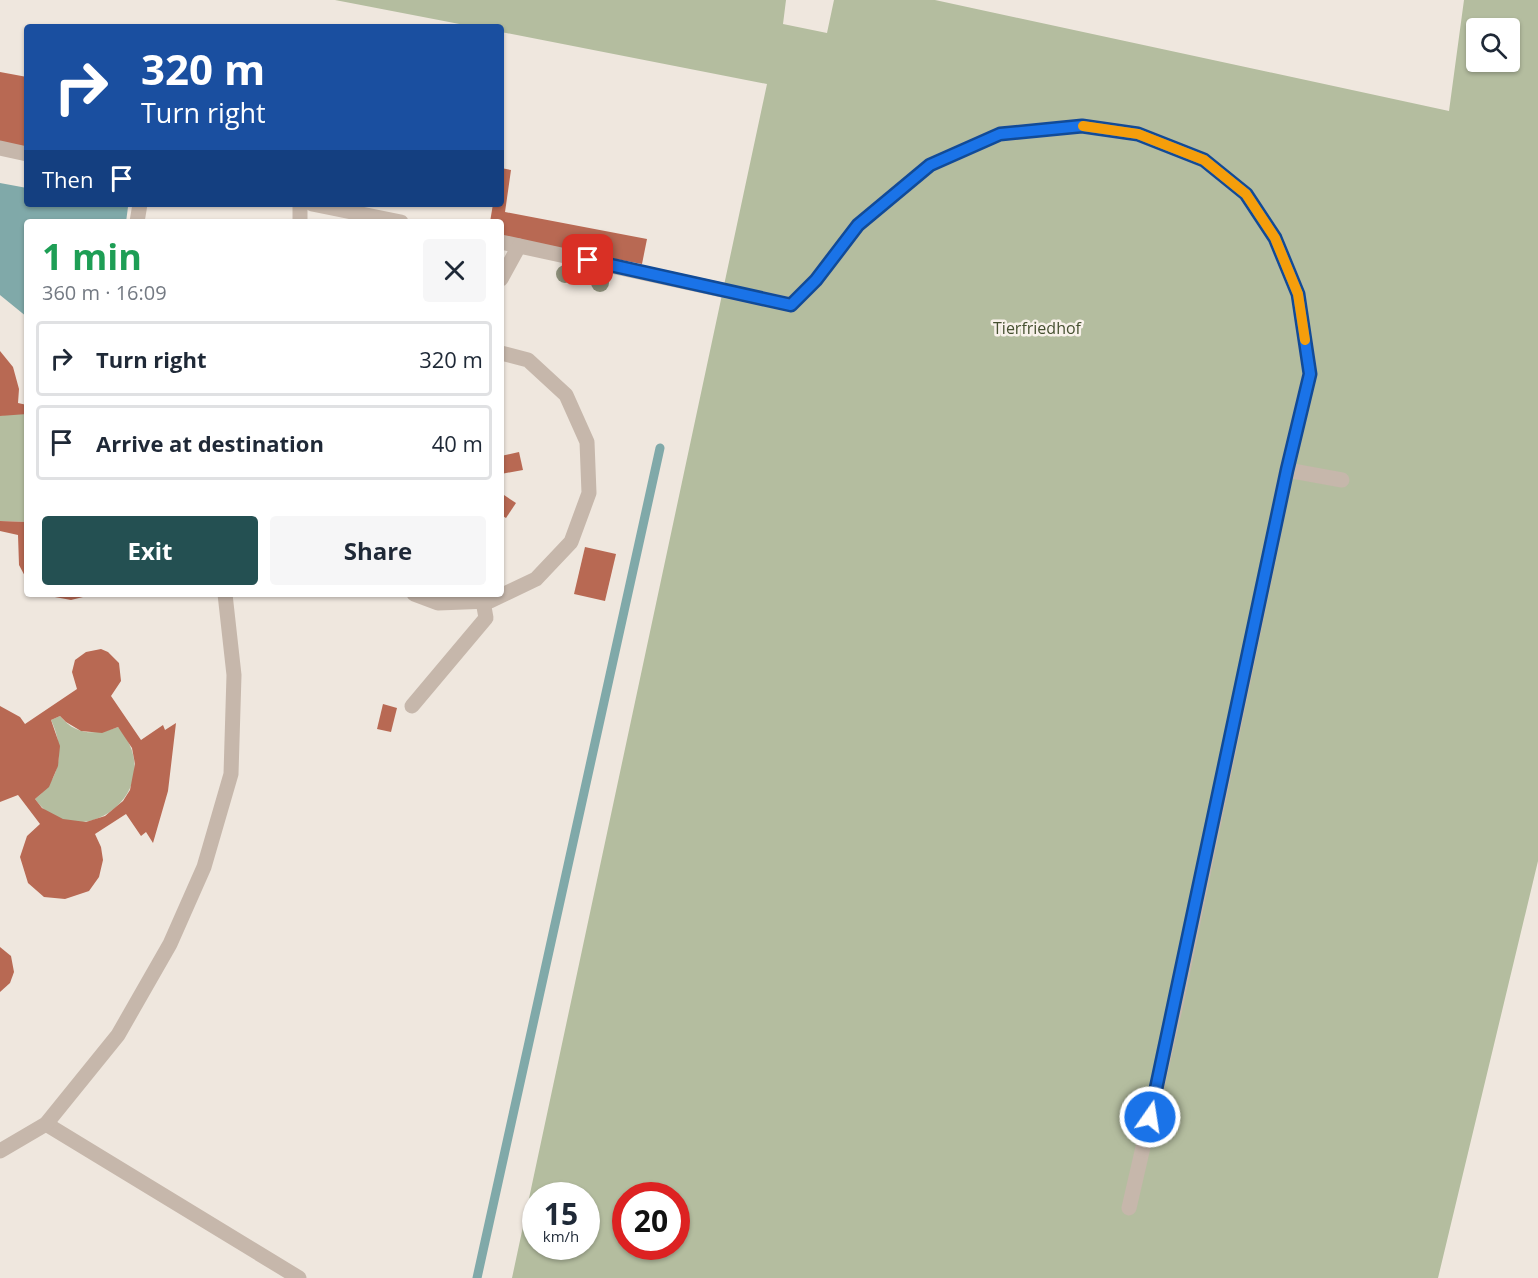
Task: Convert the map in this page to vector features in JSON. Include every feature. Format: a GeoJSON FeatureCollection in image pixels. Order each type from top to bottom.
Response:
{"type":"FeatureCollection","features":[{"type":"Feature","properties":{"kind":"lane"},"geometry":{"type":"LineString","coordinates":[[504,243],[791,305],[816,280],[858,225],[930,165],[1000,134],[1082,126],[1138,134],[1204,160],[1246,194],[1275,238],[1298,294],[1310,374],[1287,470],[1176,1004],[1129,1208]]}},
{"type":"Feature","properties":{"kind":"lane"},"geometry":{"type":"LineString","coordinates":[[0,148],[24,153]]}},
{"type":"Feature","properties":{"kind":"lane"},"geometry":{"type":"LineString","coordinates":[[327,207],[386,219]]}},
{"type":"Feature","properties":{"kind":"lane"},"geometry":{"type":"LineString","coordinates":[[504,274],[519,246]]}},
{"type":"Feature","properties":{"kind":"lane"},"geometry":{"type":"LineString","coordinates":[[504,354],[528,360],[566,395],[588,442],[589,493],[571,542],[536,579],[504,593]]}},
{"type":"Feature","properties":{"kind":"lane"},"geometry":{"type":"LineString","coordinates":[[1287,470],[1342,480]]}},
{"type":"Feature","properties":{"kind":"lane"},"geometry":{"type":"LineString","coordinates":[[0,1151],[46,1124],[118,1035],[170,944],[204,867],[231,774],[234,675],[225,597]]}},
{"type":"Feature","properties":{"kind":"lane"},"geometry":{"type":"LineString","coordinates":[[422,597],[438,603],[483,602],[495,597]]}},
{"type":"Feature","properties":{"kind":"lane"},"geometry":{"type":"LineString","coordinates":[[412,706],[486,618],[483,602]]}},
{"type":"Feature","properties":{"kind":"lane"},"geometry":{"type":"LineString","coordinates":[[46,1124],[299,1278]]}},
{"type":"Feature","properties":{"kind":"green space","name":"Tierfriedhof"},"geometry":{"type":"Polygon","coordinates":[[[335,0],[786,0],[783,24],[827,33],[834,0],[935,0],[1449,111],[1464,0],[1538,0],[1538,861],[1438,1278],[512,1278],[522,1231],[522,1260],[600,1260],[600,1182],[533,1182],[767,84],[504,33],[504,24],[459,24],[335,0]]]}},
{"type":"Feature","properties":{"kind":"green space"},"geometry":{"type":"Polygon","coordinates":[[[24,414],[24,522],[0,521],[0,416],[24,414]]]}},
{"type":"Feature","properties":{"kind":"green space"},"geometry":{"type":"Polygon","coordinates":[[[60,716],[66,723],[87,732],[118,727],[132,751],[134,773],[127,794],[113,810],[95,820],[74,822],[53,816],[35,799],[44,791],[55,773],[59,752],[51,720],[60,716]]]}},
{"type":"Feature","properties":{"kind":"water"},"geometry":{"type":"Polygon","coordinates":[[[0,183],[24,187],[24,207],[128,207],[126,219],[24,219],[24,315],[0,295],[0,183]]]}},
{"type":"Feature","properties":{"kind":"building"},"geometry":{"type":"Polygon","coordinates":[[[0,72],[24,76],[24,146],[0,142],[0,72]]]}},
{"type":"Feature","properties":{"kind":"building"},"geometry":{"type":"Polygon","coordinates":[[[504,169],[511,170],[505,212],[647,239],[642,264],[504,238],[504,219],[490,219],[492,207],[504,207],[504,169]]]}},
{"type":"Feature","properties":{"kind":"building"},"geometry":{"type":"Polygon","coordinates":[[[0,351],[13,367],[19,389],[18,403],[24,404],[24,414],[0,416],[0,351]]]}},
{"type":"Feature","properties":{"kind":"building"},"geometry":{"type":"Polygon","coordinates":[[[519,452],[523,470],[504,473],[504,455],[519,452]]]}},
{"type":"Feature","properties":{"kind":"building"},"geometry":{"type":"Polygon","coordinates":[[[504,495],[516,503],[506,518],[504,517],[504,495]]]}},
{"type":"Feature","properties":{"kind":"building"},"geometry":{"type":"Polygon","coordinates":[[[0,521],[24,522],[24,574],[19,565],[18,535],[0,531],[0,521]]]}},
{"type":"Feature","properties":{"kind":"building"},"geometry":{"type":"Polygon","coordinates":[[[585,547],[616,554],[605,601],[574,594],[585,547]]]}},
{"type":"Feature","properties":{"kind":"building"},"geometry":{"type":"Polygon","coordinates":[[[55,597],[83,597],[71,600],[55,597]]]}},
{"type":"Feature","properties":{"kind":"building"},"geometry":{"type":"Polygon","coordinates":[[[101,649],[108,652],[119,663],[121,681],[111,696],[141,740],[163,725],[165,730],[176,723],[168,791],[153,843],[146,832],[141,836],[126,814],[95,834],[101,847],[103,860],[99,877],[89,891],[65,899],[44,897],[28,883],[20,857],[27,836],[40,824],[18,795],[0,802],[0,706],[20,717],[25,724],[77,689],[72,672],[75,660],[86,652],[101,649]],[[60,716],[51,720],[60,746],[58,766],[49,787],[35,799],[42,808],[63,819],[86,822],[105,816],[123,801],[130,790],[135,764],[132,748],[118,727],[102,733],[81,731],[60,716]]]}},
{"type":"Feature","properties":{"kind":"building"},"geometry":{"type":"Polygon","coordinates":[[[383,704],[397,708],[391,732],[377,729],[383,704]]]}},
{"type":"Feature","properties":{"kind":"building"},"geometry":{"type":"Polygon","coordinates":[[[0,947],[11,956],[14,972],[10,983],[0,992],[0,947]]]}},
{"type":"Feature","properties":{"kind":"waterway"},"geometry":{"type":"LineString","coordinates":[[477,1278],[660,448]]}},
{"type":"Feature","properties":{"kind":"slow traffic"},"geometry":{"type":"LineString","coordinates":[[1083,126],[1138,134],[1204,160],[1246,194],[1275,238],[1298,294],[1305,340]]}},
{"type":"Feature","properties":{"kind":"route"},"geometry":{"type":"LineString","coordinates":[[588,260],[791,305],[816,280],[858,225],[930,165],[1000,134],[1082,126],[1138,134],[1204,160],[1246,194],[1256,208],[1275,238],[1298,294],[1310,374],[1287,470],[1176,1004],[1150,1117]]}}]}
